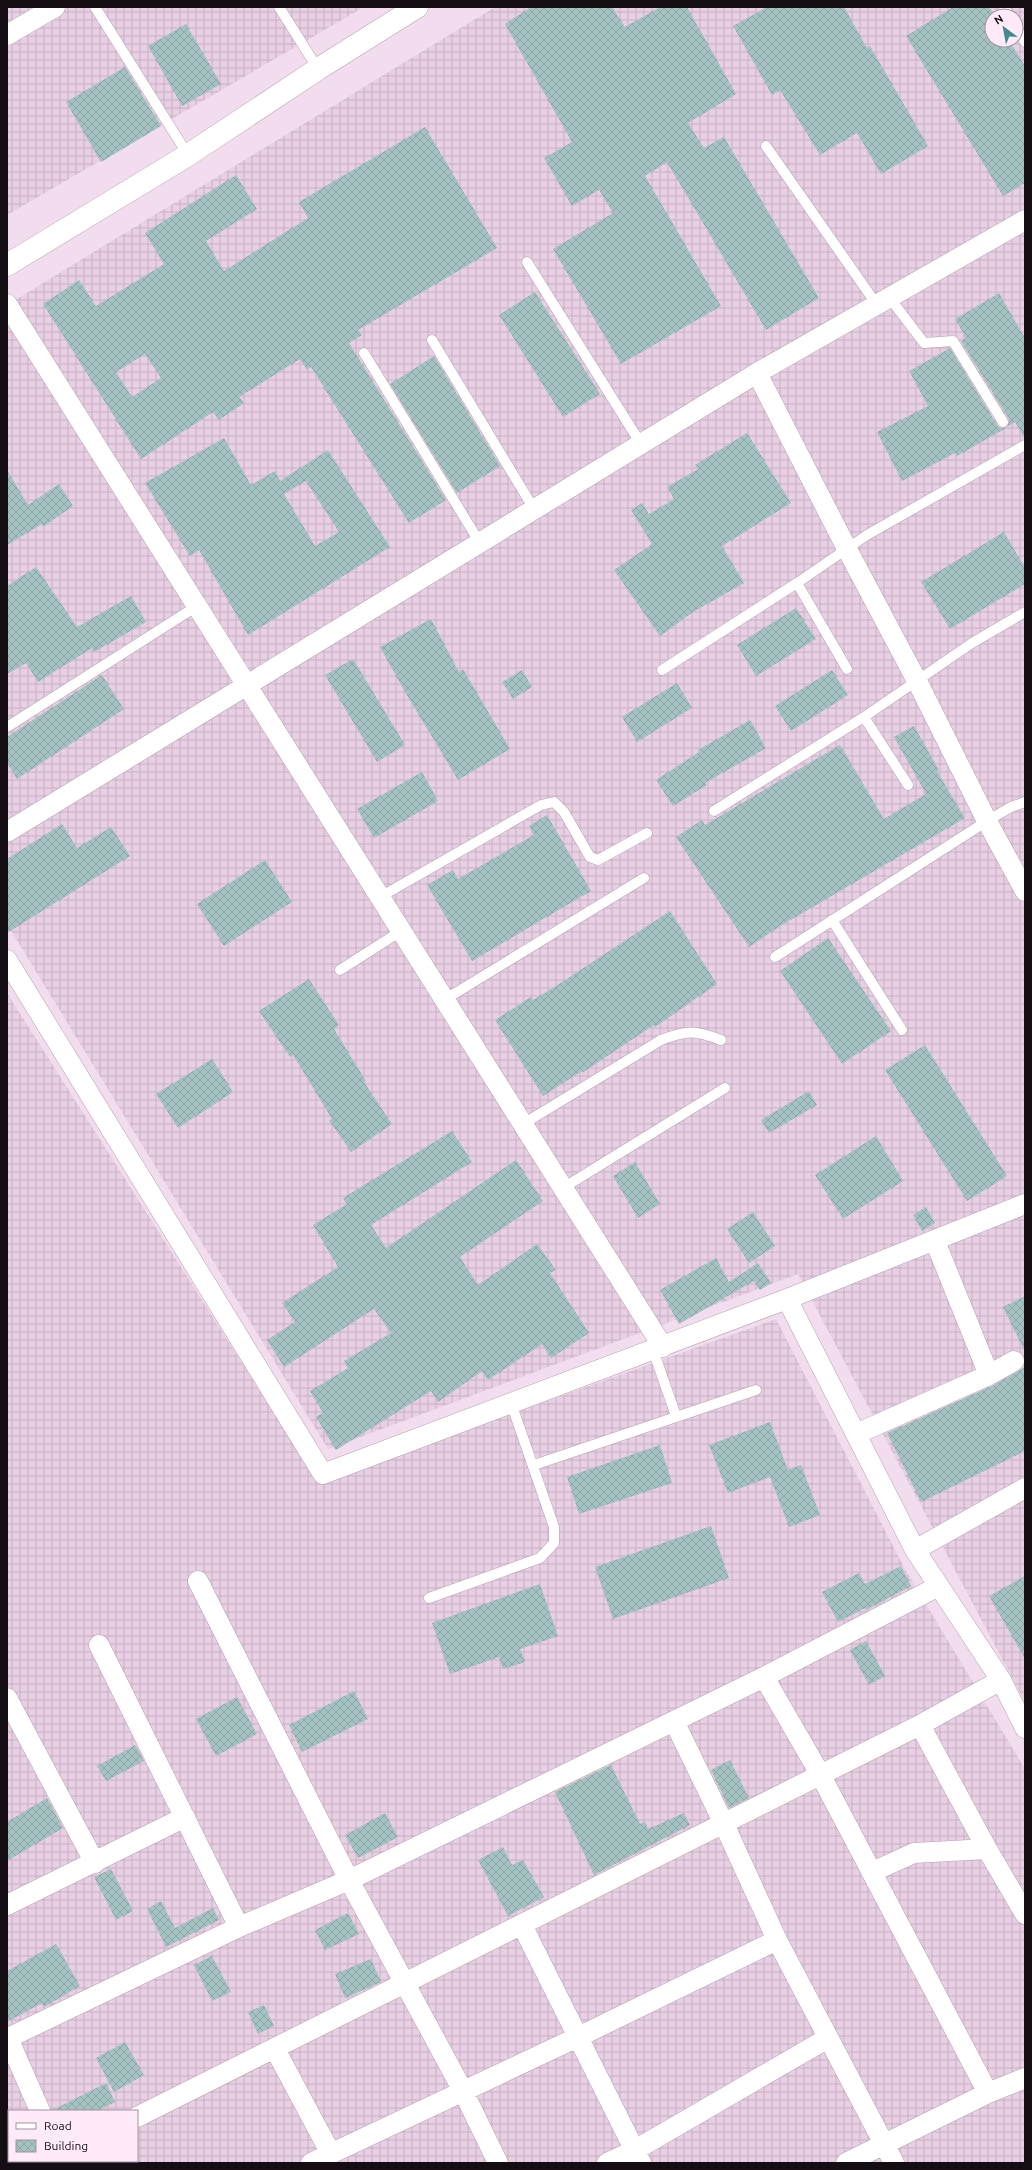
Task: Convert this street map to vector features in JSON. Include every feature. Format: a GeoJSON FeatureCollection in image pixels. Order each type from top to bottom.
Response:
{"type":"FeatureCollection","features":[{"type":"Feature","properties":{"kind":"street"},"geometry":{"type":"LineString","coordinates":[[7,35],[55,7]]}},
{"type":"Feature","properties":{"kind":"street"},"geometry":{"type":"LineString","coordinates":[[7,265],[188,155],[417,7]]}},
{"type":"Feature","properties":{"kind":"street"},"geometry":{"type":"LineString","coordinates":[[7,832],[757,373],[1025,220]]}},
{"type":"Feature","properties":{"kind":"street"},"geometry":{"type":"LineString","coordinates":[[7,304],[563,1188],[658,1348]]}},
{"type":"Feature","properties":{"kind":"street"},"geometry":{"type":"LineString","coordinates":[[757,373],[847,550],[917,681],[987,821],[1025,891]]}},
{"type":"Feature","properties":{"kind":"street"},"geometry":{"type":"LineString","coordinates":[[7,960],[324,1474],[787,1299],[1025,1204]]}},
{"type":"Feature","properties":{"kind":"street"},"geometry":{"type":"LineString","coordinates":[[935,1241],[989,1375]]}},
{"type":"Feature","properties":{"kind":"street"},"geometry":{"type":"LineString","coordinates":[[787,1299],[915,1550],[937,1587],[1001,1680],[1021,1706],[1025,1728]]}},
{"type":"Feature","properties":{"kind":"street"},"geometry":{"type":"LineString","coordinates":[[856,1434],[989,1375],[1014,1361]]}},
{"type":"Feature","properties":{"kind":"street"},"geometry":{"type":"LineString","coordinates":[[915,1550],[1025,1488]]}},
{"type":"Feature","properties":{"kind":"street"},"geometry":{"type":"LineString","coordinates":[[198,1581],[349,1880],[463,2092],[498,2163]]}},
{"type":"Feature","properties":{"kind":"street"},"geometry":{"type":"LineString","coordinates":[[40,2110],[8,2038],[239,1927],[349,1880],[764,1677],[937,1587]]}},
{"type":"Feature","properties":{"kind":"street"},"geometry":{"type":"LineString","coordinates":[[99,1645],[239,1927]]}},
{"type":"Feature","properties":{"kind":"street"},"geometry":{"type":"LineString","coordinates":[[764,1677],[820,1774],[988,2093]]}},
{"type":"Feature","properties":{"kind":"street"},"geometry":{"type":"LineString","coordinates":[[138,2117],[406,1984],[723,1822],[920,1725],[1001,1680]]}},
{"type":"Feature","properties":{"kind":"street"},"geometry":{"type":"LineString","coordinates":[[7,1698],[94,1863]]}},
{"type":"Feature","properties":{"kind":"street"},"geometry":{"type":"LineString","coordinates":[[674,1721],[723,1822],[777,1940],[885,2143],[894,2163]]}},
{"type":"Feature","properties":{"kind":"street"},"geometry":{"type":"LineString","coordinates":[[920,1725],[987,1849],[1020,1895],[1025,1914]]}},
{"type":"Feature","properties":{"kind":"street"},"geometry":{"type":"LineString","coordinates":[[7,1905],[185,1818]]}},
{"type":"Feature","properties":{"kind":"street"},"geometry":{"type":"LineString","coordinates":[[872,1872],[914,1853],[987,1849]]}},
{"type":"Feature","properties":{"kind":"street"},"geometry":{"type":"LineString","coordinates":[[522,1925],[638,2156]]}},
{"type":"Feature","properties":{"kind":"street"},"geometry":{"type":"LineString","coordinates":[[311,2163],[578,2037],[777,1940]]}},
{"type":"Feature","properties":{"kind":"street"},"geometry":{"type":"LineString","coordinates":[[607,2163],[638,2156],[828,2038]]}},
{"type":"Feature","properties":{"kind":"street"},"geometry":{"type":"LineString","coordinates":[[275,2049],[331,2154]]}},
{"type":"Feature","properties":{"kind":"street"},"geometry":{"type":"LineString","coordinates":[[846,2163],[988,2093],[1025,2078]]}},
{"type":"Feature","properties":{"kind":"lane"},"geometry":{"type":"LineString","coordinates":[[95,7],[188,155]]}},
{"type":"Feature","properties":{"kind":"lane"},"geometry":{"type":"LineString","coordinates":[[279,7],[318,70]]}},
{"type":"Feature","properties":{"kind":"lane"},"geometry":{"type":"LineString","coordinates":[[766,146],[883,301],[924,343],[953,341],[1003,422]]}},
{"type":"Feature","properties":{"kind":"lane"},"geometry":{"type":"LineString","coordinates":[[527,262],[641,444]]}},
{"type":"Feature","properties":{"kind":"lane"},"geometry":{"type":"LineString","coordinates":[[432,340],[534,509]]}},
{"type":"Feature","properties":{"kind":"lane"},"geometry":{"type":"LineString","coordinates":[[364,353],[480,543]]}},
{"type":"Feature","properties":{"kind":"lane"},"geometry":{"type":"LineString","coordinates":[[662,670],[797,583],[867,535],[1025,446]]}},
{"type":"Feature","properties":{"kind":"lane"},"geometry":{"type":"LineString","coordinates":[[797,583],[847,669]]}},
{"type":"Feature","properties":{"kind":"lane"},"geometry":{"type":"LineString","coordinates":[[7,727],[197,606]]}},
{"type":"Feature","properties":{"kind":"lane"},"geometry":{"type":"LineString","coordinates":[[714,811],[864,717],[972,644],[1025,612]]}},
{"type":"Feature","properties":{"kind":"lane"},"geometry":{"type":"LineString","coordinates":[[864,717],[908,785]]}},
{"type":"Feature","properties":{"kind":"lane"},"geometry":{"type":"LineString","coordinates":[[380,897],[541,805],[554,802],[564,812],[590,856],[598,860],[647,833]]}},
{"type":"Feature","properties":{"kind":"lane"},"geometry":{"type":"LineString","coordinates":[[776,957],[987,821],[1011,807],[1025,802]]}},
{"type":"Feature","properties":{"kind":"lane"},"geometry":{"type":"LineString","coordinates":[[444,1000],[644,878]]}},
{"type":"Feature","properties":{"kind":"lane"},"geometry":{"type":"LineString","coordinates":[[832,920],[902,1030]]}},
{"type":"Feature","properties":{"kind":"lane"},"geometry":{"type":"LineString","coordinates":[[340,970],[401,931]]}},
{"type":"Feature","properties":{"kind":"lane"},"geometry":{"type":"LineString","coordinates":[[522,1124],[661,1040],[682,1032],[703,1033],[720,1040]]}},
{"type":"Feature","properties":{"kind":"lane"},"geometry":{"type":"LineString","coordinates":[[563,1188],[725,1088]]}},
{"type":"Feature","properties":{"kind":"lane"},"geometry":{"type":"LineString","coordinates":[[658,1348],[676,1416]]}},
{"type":"Feature","properties":{"kind":"lane"},"geometry":{"type":"LineString","coordinates":[[534,1465],[756,1390]]}},
{"type":"Feature","properties":{"kind":"lane"},"geometry":{"type":"LineString","coordinates":[[429,1598],[540,1558],[554,1543],[554,1527],[534,1465],[511,1403]]}},
{"type":"Feature","properties":{"kind":"shaded area"},"geometry":{"type":"Polygon","coordinates":[[[7,7],[364,7],[7,215],[7,7]]]}},
{"type":"Feature","properties":{"kind":"shaded area"},"geometry":{"type":"Polygon","coordinates":[[[495,7],[1025,7],[1025,1702],[798,1274],[328,1449],[7,924],[7,305],[495,7]]]}},
{"type":"Feature","properties":{"kind":"shaded area"},"geometry":{"type":"Polygon","coordinates":[[[7,993],[318,1483],[776,1319],[906,1571],[1025,1769],[1025,2163],[7,2163],[7,993]]]}},
{"type":"Feature","properties":{"kind":"building"},"geometry":{"type":"Polygon","coordinates":[[[531,7],[612,7],[625,27],[660,7],[687,7],[736,94],[688,123],[704,148],[724,137],[819,298],[766,330],[667,162],[645,176],[721,306],[621,364],[553,249],[613,213],[599,190],[572,206],[544,158],[572,142],[505,24],[531,7]]]}},
{"type":"Feature","properties":{"kind":"building"},"geometry":{"type":"Polygon","coordinates":[[[767,7],[844,7],[867,48],[870,46],[928,146],[881,174],[857,133],[820,155],[780,90],[772,95],[733,26],[767,7]]]}},
{"type":"Feature","properties":{"kind":"building"},"geometry":{"type":"Polygon","coordinates":[[[953,7],[989,7],[990,8],[984,8],[984,48],[1014,48],[1025,66],[1025,183],[1003,196],[906,36],[953,7]]]}},
{"type":"Feature","properties":{"kind":"building"},"geometry":{"type":"Polygon","coordinates":[[[186,24],[221,84],[182,106],[148,46],[186,24]]]}},
{"type":"Feature","properties":{"kind":"building"},"geometry":{"type":"Polygon","coordinates":[[[125,67],[161,126],[101,162],[66,102],[125,67]]]}},
{"type":"Feature","properties":{"kind":"building"},"geometry":{"type":"Polygon","coordinates":[[[425,127],[497,248],[358,330],[362,335],[349,343],[446,500],[409,523],[311,367],[307,370],[300,359],[239,397],[244,403],[219,420],[213,412],[141,459],[43,304],[79,280],[96,306],[164,264],[145,233],[236,175],[257,209],[206,241],[224,271],[308,218],[299,202],[425,127]],[[145,354],[116,372],[132,397],[161,378],[145,354]]]}},
{"type":"Feature","properties":{"kind":"building"},"geometry":{"type":"Polygon","coordinates":[[[535,292],[600,394],[563,417],[499,315],[535,292]]]}},
{"type":"Feature","properties":{"kind":"building"},"geometry":{"type":"Polygon","coordinates":[[[999,293],[1025,338],[1025,439],[1015,422],[1007,427],[1009,419],[961,341],[966,338],[955,319],[999,293]]]}},
{"type":"Feature","properties":{"kind":"building"},"geometry":{"type":"Polygon","coordinates":[[[950,348],[997,425],[1000,428],[1006,428],[957,456],[955,453],[902,481],[877,432],[928,406],[909,371],[950,348]]]}},
{"type":"Feature","properties":{"kind":"building"},"geometry":{"type":"Polygon","coordinates":[[[434,356],[500,466],[457,493],[390,384],[434,356]]]}},
{"type":"Feature","properties":{"kind":"building"},"geometry":{"type":"Polygon","coordinates":[[[747,433],[791,503],[722,546],[744,583],[693,612],[660,636],[614,570],[652,544],[631,510],[642,503],[649,514],[674,499],[667,487],[698,469],[695,465],[747,433]]]}},
{"type":"Feature","properties":{"kind":"building"},"geometry":{"type":"Polygon","coordinates":[[[224,438],[251,485],[275,471],[280,481],[328,450],[390,547],[248,635],[199,550],[190,556],[145,483],[224,438]],[[306,481],[284,494],[315,546],[339,532],[306,481]]]}},
{"type":"Feature","properties":{"kind":"building"},"geometry":{"type":"Polygon","coordinates":[[[7,470],[28,505],[59,484],[73,506],[43,527],[42,524],[7,545],[7,470]]]}},
{"type":"Feature","properties":{"kind":"building"},"geometry":{"type":"Polygon","coordinates":[[[1004,532],[1025,568],[1025,584],[950,629],[921,582],[1004,532]]]}},
{"type":"Feature","properties":{"kind":"building"},"geometry":{"type":"Polygon","coordinates":[[[36,567],[77,627],[131,596],[146,622],[94,652],[92,648],[38,682],[26,663],[7,674],[7,586],[36,567]]]}},
{"type":"Feature","properties":{"kind":"building"},"geometry":{"type":"Polygon","coordinates":[[[796,608],[816,639],[756,676],[737,645],[796,608]]]}},
{"type":"Feature","properties":{"kind":"building"},"geometry":{"type":"Polygon","coordinates":[[[431,619],[459,672],[463,669],[510,749],[458,780],[380,647],[431,619]]]}},
{"type":"Feature","properties":{"kind":"building"},"geometry":{"type":"Polygon","coordinates":[[[353,659],[405,745],[377,762],[325,675],[353,659]]]}},
{"type":"Feature","properties":{"kind":"building"},"geometry":{"type":"Polygon","coordinates":[[[522,670],[532,687],[513,699],[502,682],[522,670]]]}},
{"type":"Feature","properties":{"kind":"building"},"geometry":{"type":"Polygon","coordinates":[[[832,670],[848,695],[791,731],[775,706],[832,670]]]}},
{"type":"Feature","properties":{"kind":"building"},"geometry":{"type":"Polygon","coordinates":[[[102,675],[124,709],[17,779],[7,763],[7,737],[102,675]]]}},
{"type":"Feature","properties":{"kind":"building"},"geometry":{"type":"Polygon","coordinates":[[[677,683],[692,708],[637,742],[622,717],[677,683]]]}},
{"type":"Feature","properties":{"kind":"building"},"geometry":{"type":"Polygon","coordinates":[[[750,720],[766,748],[705,783],[707,785],[673,806],[656,780],[699,752],[698,750],[750,720]]]}},
{"type":"Feature","properties":{"kind":"building"},"geometry":{"type":"Polygon","coordinates":[[[914,726],[939,770],[937,771],[965,818],[782,925],[749,947],[676,837],[702,820],[705,825],[840,745],[884,819],[926,794],[894,737],[914,726]]]}},
{"type":"Feature","properties":{"kind":"building"},"geometry":{"type":"Polygon","coordinates":[[[422,772],[438,801],[374,838],[357,809],[422,772]]]}},
{"type":"Feature","properties":{"kind":"building"},"geometry":{"type":"Polygon","coordinates":[[[547,815],[591,891],[472,961],[427,885],[453,870],[458,879],[534,835],[529,826],[547,815]]]}},
{"type":"Feature","properties":{"kind":"building"},"geometry":{"type":"Polygon","coordinates":[[[62,824],[77,848],[111,827],[130,856],[7,933],[7,859],[62,824]]]}},
{"type":"Feature","properties":{"kind":"building"},"geometry":{"type":"Polygon","coordinates":[[[265,860],[292,902],[224,946],[197,904],[265,860]]]}},
{"type":"Feature","properties":{"kind":"building"},"geometry":{"type":"Polygon","coordinates":[[[670,911],[717,984],[655,1027],[654,1025],[582,1073],[582,1071],[543,1096],[495,1020],[531,997],[533,1000],[556,986],[670,911]]]}},
{"type":"Feature","properties":{"kind":"building"},"geometry":{"type":"Polygon","coordinates":[[[828,938],[891,1031],[842,1064],[780,971],[828,938]]]}},
{"type":"Feature","properties":{"kind":"building"},"geometry":{"type":"Polygon","coordinates":[[[309,979],[339,1025],[334,1029],[366,1081],[364,1082],[392,1124],[351,1152],[329,1120],[332,1119],[293,1055],[290,1057],[259,1011],[309,979]]]}},
{"type":"Feature","properties":{"kind":"building"},"geometry":{"type":"Polygon","coordinates":[[[925,1045],[1007,1176],[967,1201],[885,1070],[925,1045]]]}},
{"type":"Feature","properties":{"kind":"building"},"geometry":{"type":"Polygon","coordinates":[[[212,1059],[233,1092],[178,1128],[156,1094],[212,1059]]]}},
{"type":"Feature","properties":{"kind":"building"},"geometry":{"type":"Polygon","coordinates":[[[809,1091],[817,1105],[769,1133],[761,1120],[809,1091]]]}},
{"type":"Feature","properties":{"kind":"building"},"geometry":{"type":"Polygon","coordinates":[[[452,1131],[472,1162],[371,1225],[386,1248],[516,1160],[543,1201],[460,1257],[478,1285],[537,1244],[556,1270],[550,1273],[589,1333],[551,1358],[542,1344],[488,1380],[482,1371],[438,1402],[431,1391],[336,1450],[316,1417],[323,1413],[310,1391],[348,1368],[344,1361],[391,1333],[374,1309],[284,1367],[267,1340],[295,1322],[282,1303],[338,1267],[313,1225],[347,1204],[343,1198],[452,1131]]]}},
{"type":"Feature","properties":{"kind":"building"},"geometry":{"type":"Polygon","coordinates":[[[876,1136],[903,1181],[843,1219],[815,1175],[876,1136]]]}},
{"type":"Feature","properties":{"kind":"building"},"geometry":{"type":"Polygon","coordinates":[[[635,1162],[660,1204],[638,1218],[613,1176],[635,1162]]]}},
{"type":"Feature","properties":{"kind":"building"},"geometry":{"type":"Polygon","coordinates":[[[926,1207],[935,1223],[922,1231],[913,1215],[926,1207]]]}},
{"type":"Feature","properties":{"kind":"building"},"geometry":{"type":"Polygon","coordinates":[[[753,1212],[775,1246],[749,1263],[727,1229],[753,1212]]]}},
{"type":"Feature","properties":{"kind":"building"},"geometry":{"type":"Polygon","coordinates":[[[716,1258],[729,1282],[758,1263],[771,1283],[760,1290],[754,1281],[679,1324],[660,1290],[716,1258]]]}},
{"type":"Feature","properties":{"kind":"building"},"geometry":{"type":"Polygon","coordinates":[[[1025,1296],[1025,1352],[1003,1307],[1025,1296]]]}},
{"type":"Feature","properties":{"kind":"building"},"geometry":{"type":"Polygon","coordinates":[[[1025,1367],[1025,1451],[921,1502],[887,1433],[994,1385],[1025,1367]]]}},
{"type":"Feature","properties":{"kind":"building"},"geometry":{"type":"Polygon","coordinates":[[[770,1422],[788,1470],[801,1465],[820,1515],[789,1527],[770,1477],[728,1493],[709,1445],[770,1422]]]}},
{"type":"Feature","properties":{"kind":"building"},"geometry":{"type":"Polygon","coordinates":[[[660,1445],[672,1483],[579,1514],[567,1477],[660,1445]]]}},
{"type":"Feature","properties":{"kind":"building"},"geometry":{"type":"Polygon","coordinates":[[[711,1526],[729,1578],[613,1619],[595,1567],[711,1526]]]}},
{"type":"Feature","properties":{"kind":"building"},"geometry":{"type":"Polygon","coordinates":[[[901,1566],[911,1586],[866,1610],[865,1608],[838,1622],[822,1592],[859,1573],[865,1584],[901,1566]]]}},
{"type":"Feature","properties":{"kind":"building"},"geometry":{"type":"Polygon","coordinates":[[[1025,1576],[1025,1659],[989,1596],[1025,1576]]]}},
{"type":"Feature","properties":{"kind":"building"},"geometry":{"type":"Polygon","coordinates":[[[540,1584],[558,1636],[520,1649],[525,1662],[503,1669],[499,1657],[450,1674],[432,1623],[540,1584]]]}},
{"type":"Feature","properties":{"kind":"building"},"geometry":{"type":"Polygon","coordinates":[[[866,1641],[885,1676],[869,1685],[850,1650],[866,1641]]]}},
{"type":"Feature","properties":{"kind":"building"},"geometry":{"type":"Polygon","coordinates":[[[354,1691],[368,1719],[302,1752],[289,1725],[354,1691]]]}},
{"type":"Feature","properties":{"kind":"building"},"geometry":{"type":"Polygon","coordinates":[[[237,1697],[257,1734],[216,1756],[196,1719],[237,1697]]]}},
{"type":"Feature","properties":{"kind":"building"},"geometry":{"type":"Polygon","coordinates":[[[135,1745],[144,1761],[106,1781],[97,1766],[135,1745]]]}},
{"type":"Feature","properties":{"kind":"building"},"geometry":{"type":"Polygon","coordinates":[[[730,1760],[749,1798],[729,1808],[711,1770],[730,1760]]]}},
{"type":"Feature","properties":{"kind":"building"},"geometry":{"type":"Polygon","coordinates":[[[611,1765],[640,1824],[645,1821],[648,1829],[684,1813],[690,1825],[594,1875],[555,1792],[611,1765]]]}},
{"type":"Feature","properties":{"kind":"building"},"geometry":{"type":"Polygon","coordinates":[[[47,1798],[63,1828],[7,1861],[7,1822],[47,1798]]]}},
{"type":"Feature","properties":{"kind":"building"},"geometry":{"type":"Polygon","coordinates":[[[385,1813],[398,1837],[358,1858],[345,1835],[385,1813]]]}},
{"type":"Feature","properties":{"kind":"building"},"geometry":{"type":"Polygon","coordinates":[[[503,1847],[512,1865],[523,1860],[544,1897],[508,1916],[478,1860],[503,1847]]]}},
{"type":"Feature","properties":{"kind":"building"},"geometry":{"type":"Polygon","coordinates":[[[111,1869],[133,1911],[116,1920],[94,1877],[111,1869]]]}},
{"type":"Feature","properties":{"kind":"building"},"geometry":{"type":"Polygon","coordinates":[[[161,1901],[175,1928],[213,1908],[219,1920],[166,1947],[147,1909],[161,1901]]]}},
{"type":"Feature","properties":{"kind":"building"},"geometry":{"type":"Polygon","coordinates":[[[348,1913],[359,1934],[325,1950],[315,1930],[348,1913]]]}},
{"type":"Feature","properties":{"kind":"building"},"geometry":{"type":"Polygon","coordinates":[[[56,1944],[80,1986],[44,2007],[42,2003],[7,2022],[7,1971],[56,1944]]]}},
{"type":"Feature","properties":{"kind":"building"},"geometry":{"type":"Polygon","coordinates":[[[212,1956],[231,1992],[212,2001],[194,1965],[212,1956]]]}},
{"type":"Feature","properties":{"kind":"building"},"geometry":{"type":"Polygon","coordinates":[[[371,1959],[381,1982],[345,1998],[335,1974],[371,1959]]]}},
{"type":"Feature","properties":{"kind":"building"},"geometry":{"type":"Polygon","coordinates":[[[264,2005],[274,2026],[258,2034],[248,2012],[264,2005]]]}},
{"type":"Feature","properties":{"kind":"building"},"geometry":{"type":"Polygon","coordinates":[[[125,2042],[144,2075],[114,2092],[96,2058],[125,2042]]]}},
{"type":"Feature","properties":{"kind":"building"},"geometry":{"type":"Polygon","coordinates":[[[106,2083],[115,2102],[99,2110],[53,2110],[106,2083]]]}}]}
